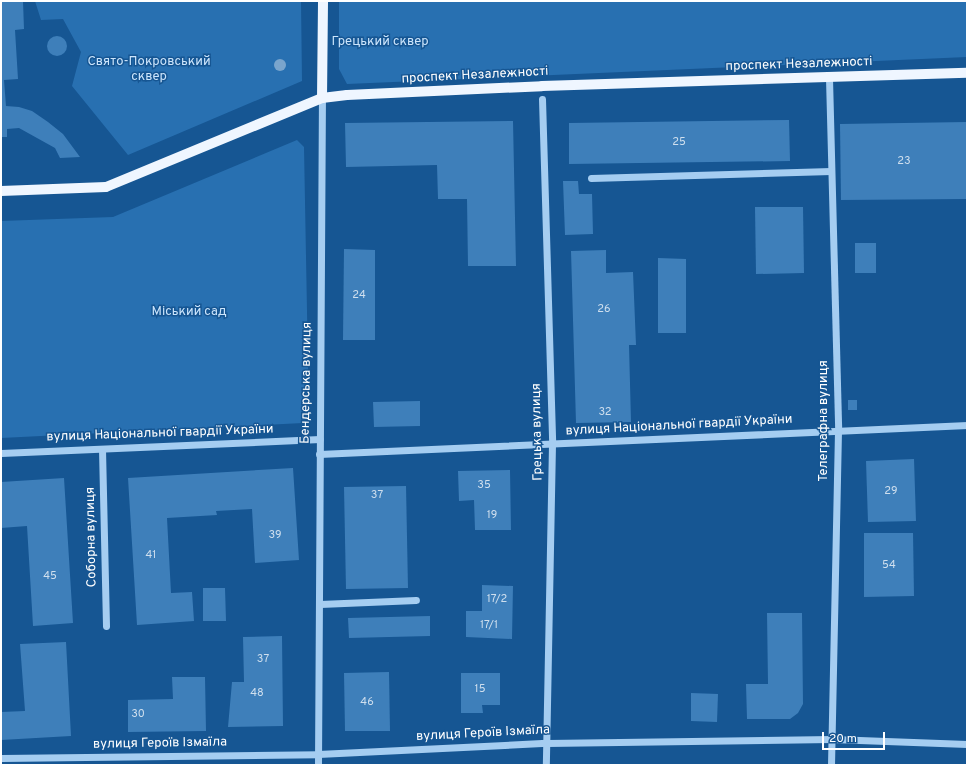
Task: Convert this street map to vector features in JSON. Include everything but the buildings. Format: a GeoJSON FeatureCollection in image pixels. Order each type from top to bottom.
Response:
{"type":"FeatureCollection","features":[{"type":"Feature","properties":{"kind":"main road","name":"Бендерська вулиця"},"geometry":{"type":"LineString","coordinates":[[322,98],[323,1]]}},
{"type":"Feature","properties":{"kind":"main road","name":"проспект Незалежності"},"geometry":{"type":"LineString","coordinates":[[1,191],[106,187],[322,98],[534,86],[967,73]]}},
{"type":"Feature","properties":{"kind":"street","name":"Телеграфна вулиця"},"geometry":{"type":"LineString","coordinates":[[829,78],[838,431],[831,765]]}},
{"type":"Feature","properties":{"kind":"street","name":"Бендерська вулиця"},"geometry":{"type":"LineString","coordinates":[[318,765],[322,98]]}},
{"type":"Feature","properties":{"kind":"street","name":"Грецька вулиця"},"geometry":{"type":"LineString","coordinates":[[542,99],[552,444],[546,765]]}},
{"type":"Feature","properties":{"kind":"street"},"geometry":{"type":"LineString","coordinates":[[591,178],[831,171]]}},
{"type":"Feature","properties":{"kind":"street","name":"вулиця Національної гвардії України"},"geometry":{"type":"LineString","coordinates":[[319,454],[967,425]]}},
{"type":"Feature","properties":{"kind":"street","name":"вулиця Національної гвардії України"},"geometry":{"type":"LineString","coordinates":[[1,453],[320,439]]}},
{"type":"Feature","properties":{"kind":"street","name":"Соборна вулиця"},"geometry":{"type":"LineString","coordinates":[[102,449],[106,626]]}},
{"type":"Feature","properties":{"kind":"street"},"geometry":{"type":"LineString","coordinates":[[320,604],[416,600]]}},
{"type":"Feature","properties":{"kind":"street","name":"вулиця Героїв Ізмаїла"},"geometry":{"type":"LineString","coordinates":[[1,758],[318,754],[547,743],[832,739],[967,744]]}},
{"type":"Feature","properties":{"kind":"green space","name":"Свято-Покровський сквер"},"geometry":{"type":"Polygon","coordinates":[[[35,1],[301,1],[302,81],[128,155],[72,86],[81,52],[63,19],[41,20],[35,1]]]}},
{"type":"Feature","properties":{"kind":"green space","name":"Грецький сквер"},"geometry":{"type":"Polygon","coordinates":[[[339,1],[967,1],[967,57],[347,84],[339,69],[339,1]]]}},
{"type":"Feature","properties":{"kind":"green space","name":"Міський сад"},"geometry":{"type":"Polygon","coordinates":[[[297,140],[304,147],[309,420],[303,423],[1,438],[1,221],[113,217],[297,140]]]}}]}
